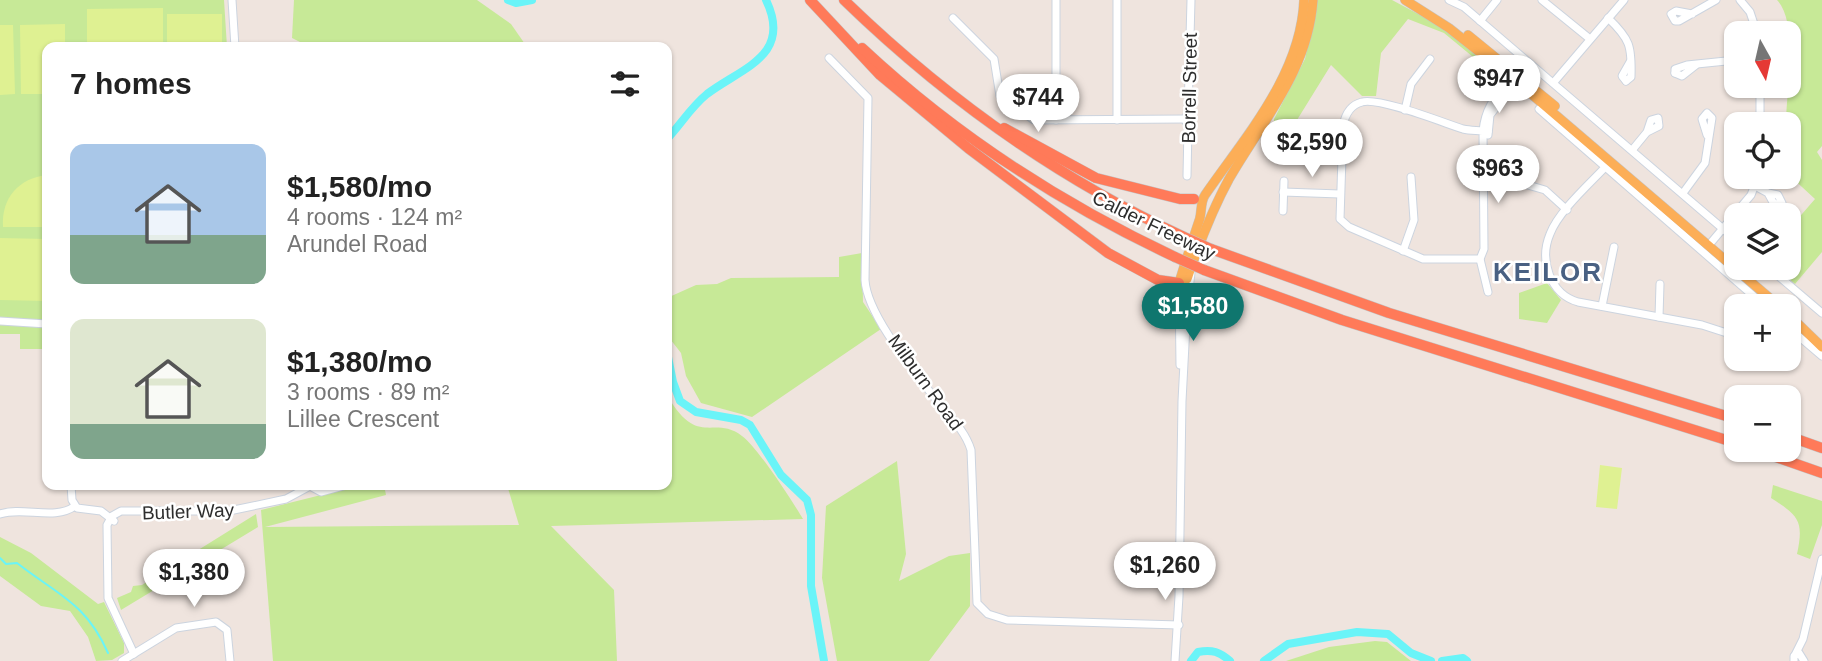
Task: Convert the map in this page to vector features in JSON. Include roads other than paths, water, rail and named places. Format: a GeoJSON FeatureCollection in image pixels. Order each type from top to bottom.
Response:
{"type":"FeatureCollection","features":[{"type":"Feature","properties":{"kind":"highway","name":"Calder Freeway"},"geometry":{"type":"LineString","coordinates":[[811,0],[892,75],[990,152],[1089,214],[1175,257],[1342,320],[1724,439]]}},
{"type":"Feature","properties":{"kind":"highway"},"geometry":{"type":"LineString","coordinates":[[811,0],[880,75],[968,148],[1108,253],[1158,280],[1179,284]]}},
{"type":"Feature","properties":{"kind":"highway","name":"Calder Freeway"},"geometry":{"type":"LineString","coordinates":[[844,0],[947,93],[1004,135],[1068,176],[1182,236],[1210,249],[1389,313],[1724,415]]}},
{"type":"Feature","properties":{"kind":"highway"},"geometry":{"type":"LineString","coordinates":[[947,93],[1096,178],[1170,196],[1199,198]]}},
{"type":"Feature","properties":{"kind":"highway"},"geometry":{"type":"LineString","coordinates":[[1801,441],[1822,448]]}},
{"type":"Feature","properties":{"kind":"highway"},"geometry":{"type":"LineString","coordinates":[[1789,462],[1822,474]]}},
{"type":"Feature","properties":{"kind":"main road"},"geometry":{"type":"LineString","coordinates":[[1405,0],[1450,28],[1515,77]]}},
{"type":"Feature","properties":{"kind":"main road"},"geometry":{"type":"LineString","coordinates":[[1417,0],[1515,77],[1765,294]]}},
{"type":"Feature","properties":{"kind":"main road"},"geometry":{"type":"LineString","coordinates":[[1179,284],[1201,215],[1199,198],[1241,144],[1289,63],[1308,2]]}},
{"type":"Feature","properties":{"kind":"main road"},"geometry":{"type":"LineString","coordinates":[[1179,284],[1187,279],[1204,229],[1216,205],[1294,74],[1305,46],[1308,2]]}},
{"type":"Feature","properties":{"kind":"main road"},"geometry":{"type":"LineString","coordinates":[[1199,198],[1216,205]]}},
{"type":"Feature","properties":{"kind":"main road"},"geometry":{"type":"LineString","coordinates":[[1801,326],[1822,341]]}},
{"type":"Feature","properties":{"kind":"main road"},"geometry":{"type":"LineString","coordinates":[[1811,334],[1822,347]]}},
{"type":"Feature","properties":{"kind":"street"},"geometry":{"type":"LineString","coordinates":[[232,0],[235,42]]}},
{"type":"Feature","properties":{"kind":"street"},"geometry":{"type":"LineString","coordinates":[[1056,0],[1056,120]]}},
{"type":"Feature","properties":{"kind":"street"},"geometry":{"type":"LineString","coordinates":[[1117,0],[1117,120]]}},
{"type":"Feature","properties":{"kind":"street","name":"Borrell Street"},"geometry":{"type":"LineString","coordinates":[[1187,176],[1188,129],[1185,119],[1188,113],[1191,0]]}},
{"type":"Feature","properties":{"kind":"street"},"geometry":{"type":"LineString","coordinates":[[1449,0],[1480,21],[1554,82],[1724,228],[1707,243]]}},
{"type":"Feature","properties":{"kind":"street"},"geometry":{"type":"LineString","coordinates":[[1480,21],[1497,0]]}},
{"type":"Feature","properties":{"kind":"street"},"geometry":{"type":"LineString","coordinates":[[1542,0],[1590,38]]}},
{"type":"Feature","properties":{"kind":"street"},"geometry":{"type":"LineString","coordinates":[[1554,82],[1623,0]]}},
{"type":"Feature","properties":{"kind":"street"},"geometry":{"type":"LineString","coordinates":[[1692,14],[1716,0]]}},
{"type":"Feature","properties":{"kind":"street"},"geometry":{"type":"LineString","coordinates":[[1740,0],[1750,12],[1753,21]]}},
{"type":"Feature","properties":{"kind":"street"},"geometry":{"type":"LineString","coordinates":[[953,18],[993,59],[1000,96],[1031,120],[1185,119]]}},
{"type":"Feature","properties":{"kind":"street"},"geometry":{"type":"LineString","coordinates":[[1608,18],[1629,41],[1630,62]]}},
{"type":"Feature","properties":{"kind":"street","name":"Milburn Road"},"geometry":{"type":"LineString","coordinates":[[829,58],[863,90],[868,102],[865,279],[869,299],[925,384],[961,430],[971,450],[977,603],[988,614],[1007,620],[1176,625]]}},
{"type":"Feature","properties":{"kind":"street"},"geometry":{"type":"LineString","coordinates":[[1405,110],[1411,84],[1430,60]]}},
{"type":"Feature","properties":{"kind":"street"},"geometry":{"type":"LineString","coordinates":[[1696,65],[1724,62]]}},
{"type":"Feature","properties":{"kind":"street"},"geometry":{"type":"LineString","coordinates":[[1488,292],[1482,257],[1485,131],[1492,112],[1515,77]]}},
{"type":"Feature","properties":{"kind":"street"},"geometry":{"type":"LineString","coordinates":[[1482,257],[1433,260],[1403,251],[1345,225],[1339,215],[1343,126],[1349,111],[1370,101],[1464,129],[1485,131]]}},
{"type":"Feature","properties":{"kind":"street"},"geometry":{"type":"LineString","coordinates":[[1539,109],[1610,162],[1752,294]]}},
{"type":"Feature","properties":{"kind":"street"},"geometry":{"type":"LineString","coordinates":[[1633,149],[1647,132]]}},
{"type":"Feature","properties":{"kind":"street"},"geometry":{"type":"LineString","coordinates":[[1683,193],[1705,163],[1707,135]]}},
{"type":"Feature","properties":{"kind":"street"},"geometry":{"type":"LineString","coordinates":[[1610,162],[1567,210],[1550,234],[1550,278],[1566,298],[1707,326],[1724,332]]}},
{"type":"Feature","properties":{"kind":"street"},"geometry":{"type":"LineString","coordinates":[[1403,251],[1414,220],[1411,177]]}},
{"type":"Feature","properties":{"kind":"street"},"geometry":{"type":"LineString","coordinates":[[1283,211],[1284,181]]}},
{"type":"Feature","properties":{"kind":"street"},"geometry":{"type":"LineString","coordinates":[[1521,183],[1545,190],[1567,210]]}},
{"type":"Feature","properties":{"kind":"street"},"geometry":{"type":"LineString","coordinates":[[1761,189],[1768,193]]}},
{"type":"Feature","properties":{"kind":"street"},"geometry":{"type":"LineString","coordinates":[[1283,192],[1340,194]]}},
{"type":"Feature","properties":{"kind":"street"},"geometry":{"type":"LineString","coordinates":[[1175,661],[1182,401],[1190,278],[1204,229]]}},
{"type":"Feature","properties":{"kind":"street"},"geometry":{"type":"LineString","coordinates":[[1602,306],[1614,247]]}},
{"type":"Feature","properties":{"kind":"street"},"geometry":{"type":"LineString","coordinates":[[1783,280],[1822,313]]}},
{"type":"Feature","properties":{"kind":"street"},"geometry":{"type":"LineString","coordinates":[[1179,284],[1177,319],[1182,401]]}},
{"type":"Feature","properties":{"kind":"street"},"geometry":{"type":"LineString","coordinates":[[1659,317],[1660,284]]}},
{"type":"Feature","properties":{"kind":"street"},"geometry":{"type":"LineString","coordinates":[[0,321],[42,324]]}},
{"type":"Feature","properties":{"kind":"street"},"geometry":{"type":"LineString","coordinates":[[1801,338],[1822,356]]}},
{"type":"Feature","properties":{"kind":"street"},"geometry":{"type":"LineString","coordinates":[[72,490],[74,505]]}},
{"type":"Feature","properties":{"kind":"street","name":"Butler Way"},"geometry":{"type":"LineString","coordinates":[[129,658],[108,598],[111,520],[131,513],[229,511],[286,499],[303,490]]}},
{"type":"Feature","properties":{"kind":"street"},"geometry":{"type":"LineString","coordinates":[[0,514],[61,512],[74,505]]}},
{"type":"Feature","properties":{"kind":"street"},"geometry":{"type":"LineString","coordinates":[[74,505],[89,511],[101,511],[111,520]]}},
{"type":"Feature","properties":{"kind":"street"},"geometry":{"type":"LineString","coordinates":[[1799,658],[1822,559]]}},
{"type":"Feature","properties":{"kind":"street"},"geometry":{"type":"LineString","coordinates":[[129,658],[182,626],[216,622],[228,630],[230,661]]}},
{"type":"Feature","properties":{"kind":"waterway"},"geometry":{"type":"LineString","coordinates":[[508,0],[516,3],[532,0]]}},
{"type":"Feature","properties":{"kind":"waterway"},"geometry":{"type":"LineString","coordinates":[[672,133],[701,99],[748,68],[768,47],[773,35],[773,19],[766,0]]}},
{"type":"Feature","properties":{"kind":"waterway"},"geometry":{"type":"LineString","coordinates":[[672,377],[680,401],[696,412],[741,420],[750,425],[781,475],[807,500],[811,515],[811,586],[824,661]]}},
{"type":"Feature","properties":{"kind":"waterway"},"geometry":{"type":"LineString","coordinates":[[0,558],[6,564],[17,563],[70,601],[90,622],[108,653]]}},
{"type":"Feature","properties":{"kind":"waterway"},"geometry":{"type":"LineString","coordinates":[[1264,661],[1288,644],[1357,632],[1388,634],[1411,653],[1431,661]]}},
{"type":"Feature","properties":{"kind":"waterway"},"geometry":{"type":"LineString","coordinates":[[1191,661],[1198,652],[1208,651],[1219,653],[1230,661]]}},
{"type":"Feature","properties":{"kind":"waterway"},"geometry":{"type":"LineString","coordinates":[[1442,661],[1463,658],[1467,661]]}},
{"type":"Feature","properties":{"kind":"district","name":"KEILOR"},"geometry":{"type":"Point","coordinates":[1548,272]}}]}
